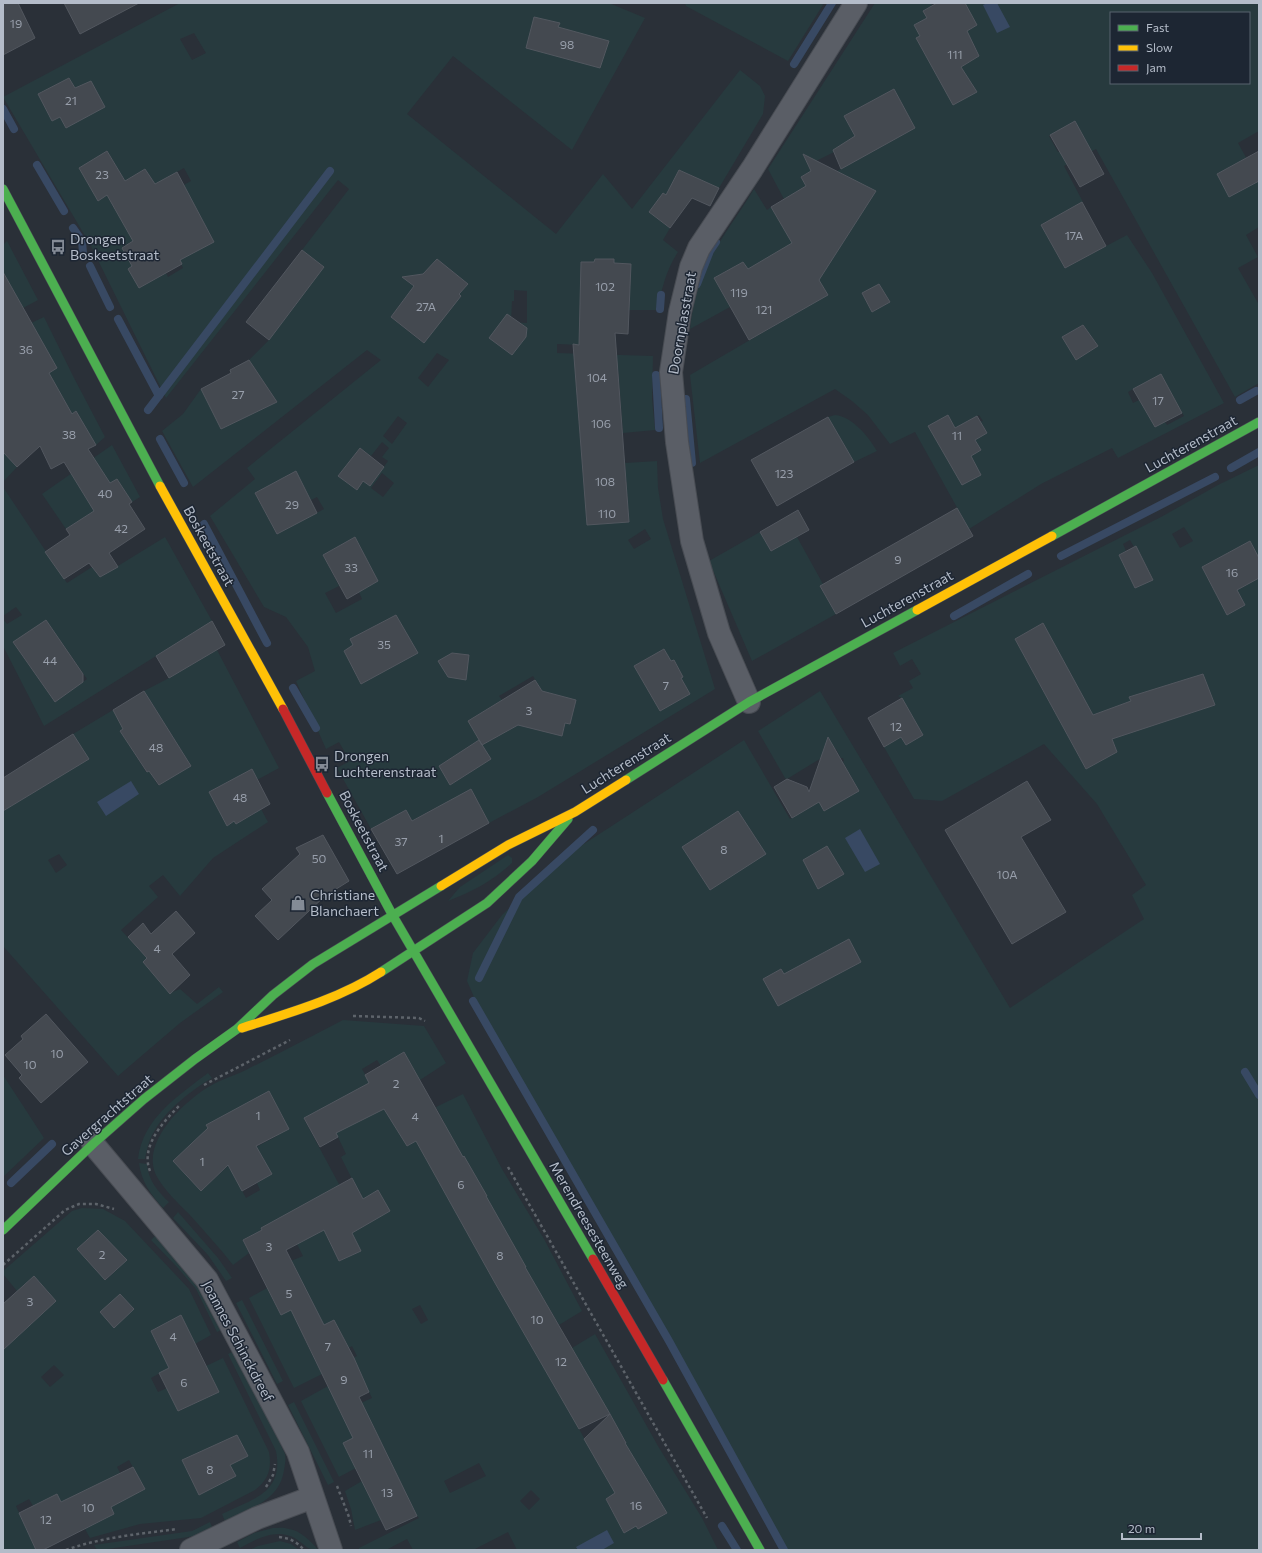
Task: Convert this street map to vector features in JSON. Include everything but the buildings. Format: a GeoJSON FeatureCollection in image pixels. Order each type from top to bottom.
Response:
{"type":"FeatureCollection","features":[{"type":"Feature","properties":{"kind":"street","name":"Doornplasstraat"},"geometry":{"type":"LineString","coordinates":[[749,702],[719,633],[692,541],[677,442],[671,372],[680,312],[691,267],[699,248],[752,170],[856,3]]}},
{"type":"Feature","properties":{"kind":"street","name":"Boskeetstraat"},"geometry":{"type":"LineString","coordinates":[[3,189],[132,436],[269,684],[393,916]]}},
{"type":"Feature","properties":{"kind":"street","name":"Luchterenstraat"},"geometry":{"type":"LineString","coordinates":[[393,916],[508,845],[575,812],[749,702],[1259,422]]}},
{"type":"Feature","properties":{"kind":"street","name":"Luchterenstraat"},"geometry":{"type":"LineString","coordinates":[[413,951],[486,903],[532,861],[575,812]]}},
{"type":"Feature","properties":{"kind":"street","name":"Merendreesesteenweg"},"geometry":{"type":"LineString","coordinates":[[393,916],[666,1385],[760,1550]]}},
{"type":"Feature","properties":{"kind":"street","name":"Gavergrachtstraat"},"geometry":{"type":"LineString","coordinates":[[3,1230],[144,1099],[195,1059],[237,1029],[274,995],[313,964],[393,916]]}},
{"type":"Feature","properties":{"kind":"street","name":"Gavergrachtstraat"},"geometry":{"type":"LineString","coordinates":[[237,1029],[299,1010],[362,984],[413,951]]}},
{"type":"Feature","properties":{"kind":"street","name":"Joannes Schinckdreef"},"geometry":{"type":"LineString","coordinates":[[94,1144],[207,1280],[298,1452],[331,1550]]}},
{"type":"Feature","properties":{"kind":"street"},"geometry":{"type":"LineString","coordinates":[[191,1550],[258,1518],[312,1497]]}},
{"type":"Feature","properties":{"kind":"path"},"geometry":{"type":"LineString","coordinates":[[346,1015],[419,1018],[429,1024]]}},
{"type":"Feature","properties":{"kind":"path"},"geometry":{"type":"LineString","coordinates":[[200,1088],[296,1037]]}},
{"type":"Feature","properties":{"kind":"path"},"geometry":{"type":"LineString","coordinates":[[152,1175],[149,1169],[148,1158],[150,1143],[168,1117],[181,1103]]}},
{"type":"Feature","properties":{"kind":"path"},"geometry":{"type":"LineString","coordinates":[[507,1166],[708,1518]]}},
{"type":"Feature","properties":{"kind":"path"},"geometry":{"type":"LineString","coordinates":[[3,1265],[66,1210],[79,1204],[96,1204],[114,1209],[120,1214]]}},
{"type":"Feature","properties":{"kind":"path"},"geometry":{"type":"LineString","coordinates":[[261,1491],[266,1487],[273,1475],[275,1466],[274,1459]]}},
{"type":"Feature","properties":{"kind":"path"},"geometry":{"type":"LineString","coordinates":[[336,1483],[349,1517],[352,1530]]}},
{"type":"Feature","properties":{"kind":"path"},"geometry":{"type":"LineString","coordinates":[[66,1550],[82,1544],[102,1540],[183,1528]]}},
{"type":"Feature","properties":{"kind":"path"},"geometry":{"type":"LineString","coordinates":[[275,1537],[288,1538],[304,1550]]}},
{"type":"Feature","properties":{"kind":"green space"},"geometry":{"type":"Polygon","coordinates":[[[180,3],[609,3],[645,18],[572,150],[453,56],[407,114],[556,234],[603,174],[632,209],[740,70],[760,86],[765,96],[763,114],[719,188],[679,170],[666,195],[663,194],[649,212],[670,228],[663,240],[678,252],[667,273],[657,310],[629,310],[631,264],[614,263],[613,259],[595,259],[594,262],[581,263],[579,340],[581,345],[557,344],[557,353],[653,356],[652,399],[655,430],[623,433],[618,368],[575,371],[587,525],[629,522],[625,463],[657,461],[658,488],[663,519],[715,689],[538,797],[489,823],[475,796],[435,808],[412,821],[406,810],[371,829],[337,768],[350,761],[339,742],[326,749],[296,681],[315,671],[308,647],[286,617],[264,607],[210,516],[255,479],[247,468],[381,360],[367,350],[193,487],[162,431],[183,414],[201,389],[221,429],[277,402],[249,360],[269,340],[324,267],[302,250],[349,189],[338,180],[166,398],[91,246],[3,97],[180,3]],[[194,33],[180,39],[192,60],[206,53],[194,33]],[[69,78],[38,94],[52,121],[60,117],[66,128],[85,85],[84,84],[75,88],[69,78]],[[107,151],[79,168],[98,200],[107,195],[115,210],[156,186],[145,169],[125,181],[107,151]],[[184,168],[166,178],[173,191],[191,181],[184,168]],[[196,208],[200,249],[214,242],[196,208]],[[153,230],[122,247],[132,266],[129,269],[139,288],[166,273],[168,277],[183,268],[174,249],[153,230]],[[437,259],[423,274],[410,276],[407,281],[414,286],[391,317],[422,342],[461,296],[459,294],[468,284],[437,259]],[[514,290],[511,322],[527,323],[527,291],[514,290]],[[437,353],[418,378],[428,387],[449,360],[437,353]],[[398,416],[383,436],[392,444],[407,423],[398,416]],[[382,442],[371,456],[360,448],[338,476],[357,490],[369,474],[376,478],[388,461],[382,457],[389,448],[382,442]],[[296,471],[255,493],[277,534],[324,509],[317,497],[311,500],[296,471]],[[382,473],[371,488],[383,497],[394,483],[382,473]],[[645,529],[628,540],[634,549],[651,539],[645,529]],[[355,537],[323,555],[339,586],[325,593],[336,613],[362,599],[359,592],[378,581],[355,537]],[[396,615],[363,632],[366,639],[344,651],[361,684],[417,653],[396,615]],[[664,649],[634,666],[660,711],[690,694],[681,678],[683,677],[674,660],[671,661],[664,649]],[[452,653],[439,661],[448,677],[466,679],[469,655],[452,653]],[[533,676],[499,696],[502,700],[468,721],[479,740],[439,766],[450,785],[490,759],[482,745],[518,725],[562,736],[565,723],[570,724],[576,700],[542,691],[533,676]]]}},
{"type":"Feature","properties":{"kind":"green space"},"geometry":{"type":"Polygon","coordinates":[[[685,3],[824,3],[788,61],[686,6],[685,3]]]}},
{"type":"Feature","properties":{"kind":"green space"},"geometry":{"type":"Polygon","coordinates":[[[875,3],[931,3],[932,6],[923,11],[927,18],[915,25],[920,36],[916,38],[924,53],[929,51],[955,71],[979,56],[969,35],[963,34],[976,25],[965,3],[1259,3],[1259,131],[1238,143],[1259,181],[1259,227],[1246,235],[1258,257],[1238,268],[1259,303],[1259,383],[1235,397],[1096,149],[1064,166],[1083,202],[1041,225],[1065,268],[1127,235],[1152,273],[1224,403],[1118,458],[1112,448],[1041,484],[969,529],[915,432],[890,444],[868,415],[835,389],[700,463],[690,375],[827,295],[752,275],[743,262],[714,278],[730,307],[690,329],[693,308],[701,281],[713,253],[754,189],[767,210],[771,207],[781,224],[794,218],[768,169],[875,3]],[[894,89],[844,116],[855,136],[834,150],[834,152],[808,165],[811,171],[801,177],[840,246],[875,191],[837,171],[915,128],[894,89]],[[1075,121],[1049,136],[1058,152],[1084,138],[1075,121]],[[1239,162],[1217,174],[1229,196],[1251,185],[1239,162]],[[879,284],[862,294],[872,312],[890,302],[879,284]],[[1083,325],[1062,337],[1076,360],[1098,346],[1083,325]],[[1161,374],[1128,392],[1133,403],[1139,400],[1155,427],[1165,422],[1167,425],[1184,416],[1161,374]],[[948,415],[928,426],[945,455],[956,465],[981,450],[975,440],[980,422],[983,421],[979,415],[955,428],[948,415]]]}},
{"type":"Feature","properties":{"kind":"green space"},"geometry":{"type":"Polygon","coordinates":[[[7,241],[38,300],[23,308],[3,272],[3,245],[7,241]]]}},
{"type":"Feature","properties":{"kind":"green space"},"geometry":{"type":"Polygon","coordinates":[[[44,317],[105,437],[96,445],[75,412],[72,414],[62,396],[26,385],[57,368],[31,323],[44,317]]]}},
{"type":"Feature","properties":{"kind":"green space"},"geometry":{"type":"Polygon","coordinates":[[[835,415],[848,419],[854,423],[865,434],[877,451],[854,462],[828,417],[835,415]]]}},
{"type":"Feature","properties":{"kind":"green space"},"geometry":{"type":"Polygon","coordinates":[[[112,445],[140,497],[132,502],[117,479],[94,511],[66,529],[42,494],[112,445]]]}},
{"type":"Feature","properties":{"kind":"green space"},"geometry":{"type":"Polygon","coordinates":[[[3,452],[17,467],[3,482],[3,452]]]}},
{"type":"Feature","properties":{"kind":"green space"},"geometry":{"type":"Polygon","coordinates":[[[1259,465],[1259,558],[1250,541],[1202,567],[1227,615],[1237,590],[1259,578],[1259,1550],[785,1550],[481,1013],[467,981],[473,953],[502,915],[564,857],[744,740],[790,819],[819,802],[824,811],[859,791],[843,762],[843,758],[841,758],[836,749],[787,779],[785,778],[758,731],[820,691],[1010,1008],[1144,919],[1132,895],[1146,885],[1097,804],[1044,744],[942,801],[914,799],[884,747],[901,737],[906,745],[923,735],[902,698],[898,696],[913,688],[909,681],[921,674],[912,659],[900,666],[893,653],[1161,517],[1218,485],[1259,465]],[[1184,527],[1172,534],[1180,548],[1193,541],[1184,527]],[[1130,540],[1123,544],[1126,551],[1119,555],[1135,588],[1153,579],[1136,546],[1134,547],[1130,540]],[[1043,623],[1015,639],[1086,769],[1117,752],[1112,739],[1215,705],[1203,674],[1130,697],[1131,701],[1093,715],[1043,623]]]}},
{"type":"Feature","properties":{"kind":"green space"},"geometry":{"type":"Polygon","coordinates":[[[3,487],[67,583],[92,567],[100,577],[165,537],[212,621],[44,726],[3,646],[3,619],[7,624],[22,615],[16,607],[3,616],[3,487]],[[46,620],[13,642],[55,702],[87,679],[46,620]]]}},
{"type":"Feature","properties":{"kind":"green space"},"geometry":{"type":"Polygon","coordinates":[[[760,532],[771,551],[797,537],[823,584],[820,587],[836,614],[752,661],[709,561],[760,532]]]}},
{"type":"Feature","properties":{"kind":"green space"},"geometry":{"type":"Polygon","coordinates":[[[217,650],[279,768],[257,780],[252,769],[209,792],[227,825],[234,821],[236,824],[261,809],[268,822],[213,858],[180,896],[163,875],[149,886],[158,897],[121,930],[147,958],[143,962],[170,993],[180,989],[197,1004],[219,987],[223,992],[180,1023],[118,1076],[3,946],[3,811],[88,759],[73,734],[113,710],[123,729],[121,731],[146,772],[149,771],[158,785],[191,766],[144,691],[217,650]],[[59,854],[48,860],[56,873],[67,865],[59,854]]]}},
{"type":"Feature","properties":{"kind":"green space"},"geometry":{"type":"Polygon","coordinates":[[[508,855],[512,858],[512,863],[490,881],[474,890],[448,901],[460,887],[508,855]]]}},
{"type":"Feature","properties":{"kind":"green space"},"geometry":{"type":"Polygon","coordinates":[[[343,1020],[424,1026],[446,1063],[420,1080],[404,1052],[381,1066],[377,1060],[362,1069],[407,1146],[445,1124],[436,1107],[463,1094],[502,1169],[544,1239],[582,1311],[559,1325],[543,1298],[514,1315],[557,1389],[586,1372],[572,1348],[595,1334],[658,1446],[702,1518],[718,1550],[517,1550],[508,1532],[475,1550],[413,1550],[407,1539],[386,1550],[359,1550],[359,1548],[419,1518],[374,1428],[356,1468],[339,1477],[301,1401],[328,1386],[341,1412],[372,1398],[353,1358],[357,1356],[352,1346],[349,1348],[334,1320],[303,1336],[322,1374],[294,1388],[249,1298],[267,1288],[281,1315],[311,1300],[291,1261],[303,1256],[285,1220],[273,1224],[243,1240],[249,1253],[233,1265],[163,1186],[156,1175],[153,1163],[154,1150],[166,1126],[195,1096],[205,1089],[246,1070],[343,1020]],[[269,1092],[256,1147],[277,1136],[273,1128],[285,1121],[269,1092]],[[361,1112],[339,1131],[364,1119],[361,1112]],[[304,1119],[348,1201],[362,1193],[359,1193],[341,1157],[346,1154],[338,1137],[304,1119]],[[259,1152],[230,1168],[246,1198],[260,1190],[257,1183],[271,1174],[259,1152]],[[173,1161],[201,1191],[231,1163],[173,1161]],[[504,1228],[496,1283],[526,1267],[504,1228]],[[353,1235],[331,1245],[339,1261],[361,1251],[353,1235]],[[420,1305],[412,1309],[421,1324],[428,1320],[420,1305]],[[604,1404],[575,1422],[600,1466],[626,1442],[604,1404]],[[479,1463],[444,1481],[450,1493],[486,1476],[479,1463]],[[644,1474],[606,1499],[624,1533],[636,1526],[638,1529],[667,1513],[644,1474]],[[531,1490],[520,1501],[529,1510],[540,1499],[531,1490]]]}},
{"type":"Feature","properties":{"kind":"green space"},"geometry":{"type":"Polygon","coordinates":[[[208,1073],[212,1078],[189,1094],[160,1122],[151,1137],[145,1159],[138,1159],[141,1144],[154,1120],[185,1090],[208,1073]]]}},
{"type":"Feature","properties":{"kind":"green space"},"geometry":{"type":"Polygon","coordinates":[[[3,1075],[44,1138],[3,1177],[3,1075]]]}},
{"type":"Feature","properties":{"kind":"green space"},"geometry":{"type":"Polygon","coordinates":[[[139,1163],[147,1164],[149,1175],[154,1185],[169,1202],[163,1208],[154,1198],[144,1182],[139,1163]]]}},
{"type":"Feature","properties":{"kind":"green space"},"geometry":{"type":"Polygon","coordinates":[[[82,1208],[103,1209],[125,1221],[189,1289],[211,1335],[195,1344],[181,1315],[151,1331],[169,1368],[151,1378],[158,1392],[167,1388],[179,1411],[219,1392],[206,1366],[223,1358],[269,1452],[270,1464],[268,1474],[255,1490],[201,1518],[140,1524],[90,1538],[85,1529],[114,1514],[99,1484],[61,1502],[57,1494],[33,1506],[29,1499],[16,1506],[36,1550],[3,1550],[3,1350],[56,1301],[34,1276],[17,1291],[3,1274],[3,1271],[72,1211],[82,1208]],[[98,1230],[77,1249],[106,1280],[127,1260],[98,1230]],[[54,1365],[41,1377],[50,1387],[64,1375],[54,1365]],[[237,1435],[183,1460],[199,1495],[236,1476],[230,1465],[248,1456],[237,1435]],[[129,1460],[117,1467],[132,1496],[145,1489],[129,1460]]]}},
{"type":"Feature","properties":{"kind":"green space"},"geometry":{"type":"Polygon","coordinates":[[[178,1212],[218,1258],[232,1278],[226,1281],[208,1255],[173,1218],[178,1212]]]}},
{"type":"Feature","properties":{"kind":"green space"},"geometry":{"type":"Polygon","coordinates":[[[156,1235],[194,1277],[223,1329],[217,1332],[196,1289],[151,1240],[156,1235]]]}},
{"type":"Feature","properties":{"kind":"green space"},"geometry":{"type":"Polygon","coordinates":[[[242,1300],[283,1381],[277,1384],[236,1303],[242,1300]]]}},
{"type":"Feature","properties":{"kind":"green space"},"geometry":{"type":"Polygon","coordinates":[[[234,1351],[279,1440],[285,1454],[285,1460],[284,1470],[277,1489],[254,1508],[225,1521],[222,1514],[255,1499],[264,1493],[271,1485],[275,1476],[277,1465],[276,1451],[228,1354],[234,1351]]]}},
{"type":"Feature","properties":{"kind":"green space"},"geometry":{"type":"Polygon","coordinates":[[[294,1402],[334,1482],[328,1485],[288,1405],[294,1402]]]}},
{"type":"Feature","properties":{"kind":"green space"},"geometry":{"type":"Polygon","coordinates":[[[362,1481],[381,1520],[355,1530],[351,1509],[345,1491],[362,1481]]]}},
{"type":"Feature","properties":{"kind":"green space"},"geometry":{"type":"Polygon","coordinates":[[[210,1522],[212,1527],[195,1536],[101,1550],[97,1550],[94,1545],[192,1531],[210,1522]]]}},
{"type":"Feature","properties":{"kind":"green space"},"geometry":{"type":"Polygon","coordinates":[[[273,1528],[285,1528],[298,1532],[309,1540],[318,1550],[309,1548],[292,1537],[284,1534],[262,1537],[240,1548],[237,1542],[254,1533],[273,1528]]]}},
{"type":"Feature","properties":{"kind":"green space"},"geometry":{"type":"Polygon","coordinates":[[[280,1541],[291,1544],[299,1550],[249,1550],[258,1546],[280,1541]]]}},
{"type":"Feature","properties":{"kind":"water"},"geometry":{"type":"Polygon","coordinates":[[[987,3],[997,3],[1010,27],[997,33],[983,5],[987,3]]]}},
{"type":"Feature","properties":{"kind":"water"},"geometry":{"type":"Polygon","coordinates":[[[131,781],[139,794],[106,816],[97,802],[131,781]]]}},
{"type":"Feature","properties":{"kind":"water"},"geometry":{"type":"Polygon","coordinates":[[[860,829],[880,864],[865,872],[845,838],[860,829]]]}},
{"type":"Feature","properties":{"kind":"water"},"geometry":{"type":"Polygon","coordinates":[[[607,1530],[614,1543],[602,1550],[578,1550],[576,1547],[607,1530]]]}},
{"type":"Feature","properties":{"kind":"waterway"},"geometry":{"type":"LineString","coordinates":[[794,64],[832,3]]}},
{"type":"Feature","properties":{"kind":"waterway"},"geometry":{"type":"LineString","coordinates":[[3,109],[14,129]]}},
{"type":"Feature","properties":{"kind":"waterway"},"geometry":{"type":"LineString","coordinates":[[37,165],[64,211]]}},
{"type":"Feature","properties":{"kind":"waterway"},"geometry":{"type":"LineString","coordinates":[[148,410],[330,171]]}},
{"type":"Feature","properties":{"kind":"waterway"},"geometry":{"type":"LineString","coordinates":[[73,228],[82,241],[83,253]]}},
{"type":"Feature","properties":{"kind":"waterway"},"geometry":{"type":"LineString","coordinates":[[697,284],[710,251],[716,242]]}},
{"type":"Feature","properties":{"kind":"waterway"},"geometry":{"type":"LineString","coordinates":[[90,266],[110,307]]}},
{"type":"Feature","properties":{"kind":"waterway"},"geometry":{"type":"LineString","coordinates":[[660,309],[661,295]]}},
{"type":"Feature","properties":{"kind":"waterway"},"geometry":{"type":"LineString","coordinates":[[118,319],[159,396]]}},
{"type":"Feature","properties":{"kind":"waterway"},"geometry":{"type":"LineString","coordinates":[[656,375],[659,428]]}},
{"type":"Feature","properties":{"kind":"waterway"},"geometry":{"type":"LineString","coordinates":[[1240,400],[1256,391]]}},
{"type":"Feature","properties":{"kind":"waterway"},"geometry":{"type":"LineString","coordinates":[[686,399],[692,463]]}},
{"type":"Feature","properties":{"kind":"waterway"},"geometry":{"type":"LineString","coordinates":[[160,439],[184,483]]}},
{"type":"Feature","properties":{"kind":"waterway"},"geometry":{"type":"LineString","coordinates":[[1231,468],[1259,452]]}},
{"type":"Feature","properties":{"kind":"waterway"},"geometry":{"type":"LineString","coordinates":[[1061,556],[1215,477]]}},
{"type":"Feature","properties":{"kind":"waterway"},"geometry":{"type":"LineString","coordinates":[[204,524],[267,643]]}},
{"type":"Feature","properties":{"kind":"waterway"},"geometry":{"type":"LineString","coordinates":[[954,616],[1028,574]]}},
{"type":"Feature","properties":{"kind":"waterway"},"geometry":{"type":"LineString","coordinates":[[293,688],[316,728]]}},
{"type":"Feature","properties":{"kind":"waterway"},"geometry":{"type":"LineString","coordinates":[[479,978],[519,897],[593,830]]}},
{"type":"Feature","properties":{"kind":"waterway"},"geometry":{"type":"LineString","coordinates":[[473,1001],[669,1341],[784,1550]]}},
{"type":"Feature","properties":{"kind":"waterway"},"geometry":{"type":"LineString","coordinates":[[1245,1072],[1259,1095]]}},
{"type":"Feature","properties":{"kind":"waterway"},"geometry":{"type":"LineString","coordinates":[[11,1183],[52,1144]]}},
{"type":"Feature","properties":{"kind":"waterway"},"geometry":{"type":"LineString","coordinates":[[722,1526],[737,1550]]}},
{"type":"Feature","properties":{"kind":"traffic: fast"},"geometry":{"type":"LineString","coordinates":[[3,189],[160,486]]}},
{"type":"Feature","properties":{"kind":"traffic: fast"},"geometry":{"type":"LineString","coordinates":[[1052,536],[1259,422]]}},
{"type":"Feature","properties":{"kind":"traffic: fast"},"geometry":{"type":"LineString","coordinates":[[626,780],[749,702],[917,610]]}},
{"type":"Feature","properties":{"kind":"traffic: fast"},"geometry":{"type":"LineString","coordinates":[[327,793],[393,916],[593,1259]]}},
{"type":"Feature","properties":{"kind":"traffic: fast"},"geometry":{"type":"LineString","coordinates":[[381,972],[487,903],[532,861],[568,819]]}},
{"type":"Feature","properties":{"kind":"traffic: fast"},"geometry":{"type":"LineString","coordinates":[[3,1230],[93,1144],[144,1099],[195,1059],[237,1029],[273,995],[313,964],[441,886]]}},
{"type":"Feature","properties":{"kind":"traffic: fast"},"geometry":{"type":"LineString","coordinates":[[663,1380],[760,1550]]}},
{"type":"Feature","properties":{"kind":"traffic: slow"},"geometry":{"type":"LineString","coordinates":[[160,486],[283,709]]}},
{"type":"Feature","properties":{"kind":"traffic: slow"},"geometry":{"type":"LineString","coordinates":[[917,610],[1052,536]]}},
{"type":"Feature","properties":{"kind":"traffic: slow"},"geometry":{"type":"LineString","coordinates":[[441,886],[508,845],[575,812],[626,780]]}},
{"type":"Feature","properties":{"kind":"traffic: slow"},"geometry":{"type":"LineString","coordinates":[[242,1028],[331,998],[365,982],[381,972]]}},
{"type":"Feature","properties":{"kind":"traffic: jam"},"geometry":{"type":"LineString","coordinates":[[283,709],[327,793]]}},
{"type":"Feature","properties":{"kind":"traffic: jam"},"geometry":{"type":"LineString","coordinates":[[593,1259],[663,1380]]}},
{"type":"Feature","properties":{"kind":"place","name":"Drongen Boskeetstraat"},"geometry":{"type":"Point","coordinates":[58,247]}},
{"type":"Feature","properties":{"kind":"place","name":"Drongen Luchterenstraat"},"geometry":{"type":"Point","coordinates":[322,764]}},
{"type":"Feature","properties":{"kind":"place","name":"Christiane Blanchaert"},"geometry":{"type":"Point","coordinates":[298,903]}}]}
